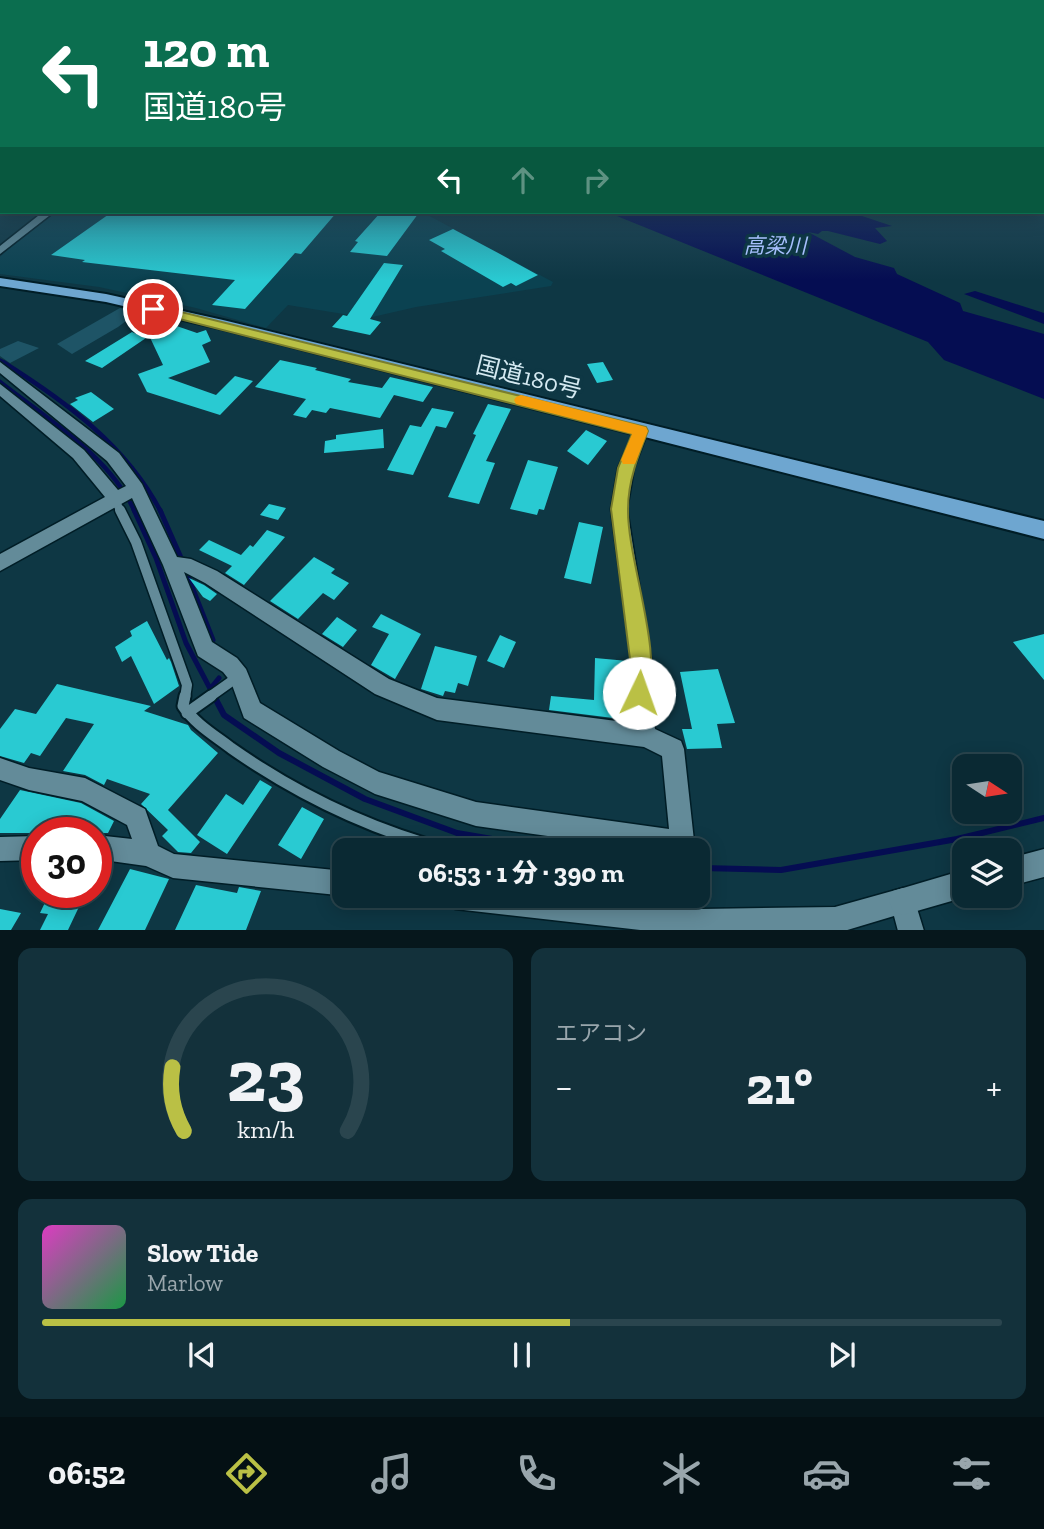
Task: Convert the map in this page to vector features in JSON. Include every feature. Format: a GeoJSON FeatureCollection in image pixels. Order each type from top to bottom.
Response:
{"type":"FeatureCollection","features":[{"type":"Feature","properties":{"kind":"highway","name":"国道180号"},"geometry":{"type":"LineString","coordinates":[[0,282],[132,304],[1044,530]]}},
{"type":"Feature","properties":{"kind":"street"},"geometry":{"type":"LineString","coordinates":[[0,251],[46,214]]}},
{"type":"Feature","properties":{"kind":"street"},"geometry":{"type":"LineString","coordinates":[[0,366],[113,457],[125,494],[178,565],[205,649],[230,665],[232,681],[253,710],[331,759],[375,782],[476,814],[630,838]]}},
{"type":"Feature","properties":{"kind":"street"},"geometry":{"type":"LineString","coordinates":[[0,389],[82,458],[109,488],[125,494]]}},
{"type":"Feature","properties":{"kind":"street"},"geometry":{"type":"LineString","coordinates":[[641,431],[626,468],[619,509],[640,659],[639,693],[645,736]]}},
{"type":"Feature","properties":{"kind":"street"},"geometry":{"type":"LineString","coordinates":[[0,563],[125,494]]}},
{"type":"Feature","properties":{"kind":"street"},"geometry":{"type":"LineString","coordinates":[[178,565],[211,577],[382,687],[436,709],[645,736],[673,749],[681,838]]}},
{"type":"Feature","properties":{"kind":"street"},"geometry":{"type":"LineString","coordinates":[[0,769],[29,779],[85,790],[137,817],[148,854]]}},
{"type":"Feature","properties":{"kind":"street"},"geometry":{"type":"LineString","coordinates":[[0,849],[21,848]]}},
{"type":"Feature","properties":{"kind":"street"},"geometry":{"type":"LineString","coordinates":[[112,849],[148,854],[173,866],[332,883]]}},
{"type":"Feature","properties":{"kind":"street"},"geometry":{"type":"LineString","coordinates":[[1022,869],[1044,863]]}},
{"type":"Feature","properties":{"kind":"street"},"geometry":{"type":"LineString","coordinates":[[563,908],[690,922],[835,920],[952,887]]}},
{"type":"Feature","properties":{"kind":"street"},"geometry":{"type":"LineString","coordinates":[[903,901],[911,930]]}},
{"type":"Feature","properties":{"kind":"street"},"geometry":{"type":"LineString","coordinates":[[688,908],[690,922]]}},
{"type":"Feature","properties":{"kind":"lane"},"geometry":{"type":"LineString","coordinates":[[125,494],[136,541],[187,685],[183,706],[191,719],[249,761],[309,796],[370,824],[412,838]]}},
{"type":"Feature","properties":{"kind":"lane"},"geometry":{"type":"LineString","coordinates":[[187,713],[232,681]]}},
{"type":"Feature","properties":{"kind":"shaded area"},"geometry":{"type":"Polygon","coordinates":[[[50,214],[426,214],[553,282],[551,286],[416,307],[368,318],[288,305],[266,328],[196,308],[99,287],[0,274],[0,257],[31,227],[50,214]]]}},
{"type":"Feature","properties":{"kind":"shaded area"},"geometry":{"type":"Polygon","coordinates":[[[120,308],[138,312],[72,354],[57,344],[120,308]]]}},
{"type":"Feature","properties":{"kind":"shaded area"},"geometry":{"type":"Polygon","coordinates":[[[18,341],[39,348],[10,363],[0,356],[0,349],[18,341]]]}},
{"type":"Feature","properties":{"kind":"water","name":"高梁川"},"geometry":{"type":"Polygon","coordinates":[[[612,214],[856,214],[892,226],[875,228],[887,241],[880,244],[828,231],[818,234],[808,232],[855,257],[894,268],[897,274],[960,303],[963,311],[1044,334],[1044,399],[944,360],[928,342],[612,214]]]}},
{"type":"Feature","properties":{"kind":"water"},"geometry":{"type":"Polygon","coordinates":[[[975,291],[1044,313],[1044,324],[964,294],[975,291]]]}},
{"type":"Feature","properties":{"kind":"building"},"geometry":{"type":"Polygon","coordinates":[[[109,214],[335,214],[301,254],[295,253],[245,309],[212,305],[235,280],[82,262],[85,260],[51,255],[109,214]]]}},
{"type":"Feature","properties":{"kind":"building"},"geometry":{"type":"Polygon","coordinates":[[[379,214],[418,214],[387,256],[350,252],[358,242],[355,241],[379,214]]]}},
{"type":"Feature","properties":{"kind":"building"},"geometry":{"type":"Polygon","coordinates":[[[453,229],[538,275],[516,286],[511,283],[503,287],[441,251],[445,249],[429,240],[453,229]]]}},
{"type":"Feature","properties":{"kind":"building"},"geometry":{"type":"Polygon","coordinates":[[[384,263],[403,265],[370,319],[381,322],[370,335],[332,327],[343,315],[347,316],[384,263]]]}},
{"type":"Feature","properties":{"kind":"building"},"geometry":{"type":"Polygon","coordinates":[[[159,320],[197,333],[206,330],[211,341],[202,345],[210,362],[168,378],[216,395],[235,376],[253,381],[220,415],[147,392],[138,374],[163,365],[146,329],[159,320]]]}},
{"type":"Feature","properties":{"kind":"building"},"geometry":{"type":"Polygon","coordinates":[[[132,332],[146,338],[102,368],[85,361],[132,332]]]}},
{"type":"Feature","properties":{"kind":"building"},"geometry":{"type":"Polygon","coordinates":[[[280,360],[351,379],[348,382],[382,388],[390,377],[433,387],[423,402],[394,395],[380,418],[330,408],[326,413],[312,410],[306,418],[293,415],[306,399],[255,387],[280,360]]]}},
{"type":"Feature","properties":{"kind":"building"},"geometry":{"type":"Polygon","coordinates":[[[603,362],[613,380],[597,383],[587,364],[603,362]]]}},
{"type":"Feature","properties":{"kind":"building"},"geometry":{"type":"Polygon","coordinates":[[[91,392],[114,409],[93,422],[70,404],[78,400],[75,398],[91,392]]]}},
{"type":"Feature","properties":{"kind":"building"},"geometry":{"type":"Polygon","coordinates":[[[488,404],[511,409],[486,461],[495,463],[479,504],[448,497],[476,435],[473,434],[488,404]]]}},
{"type":"Feature","properties":{"kind":"building"},"geometry":{"type":"Polygon","coordinates":[[[432,408],[454,412],[446,428],[436,426],[413,475],[387,470],[410,425],[421,427],[432,408]]]}},
{"type":"Feature","properties":{"kind":"building"},"geometry":{"type":"Polygon","coordinates":[[[383,429],[384,448],[324,453],[325,441],[336,439],[336,435],[383,429]]]}},
{"type":"Feature","properties":{"kind":"building"},"geometry":{"type":"Polygon","coordinates":[[[586,430],[607,441],[588,465],[567,451],[586,430]]]}},
{"type":"Feature","properties":{"kind":"building"},"geometry":{"type":"Polygon","coordinates":[[[528,460],[558,467],[544,510],[539,509],[537,515],[510,509],[528,460]]]}},
{"type":"Feature","properties":{"kind":"building"},"geometry":{"type":"Polygon","coordinates":[[[269,504],[286,508],[278,520],[260,515],[269,504]]]}},
{"type":"Feature","properties":{"kind":"building"},"geometry":{"type":"Polygon","coordinates":[[[579,522],[603,527],[591,584],[564,578],[579,522]]]}},
{"type":"Feature","properties":{"kind":"building"},"geometry":{"type":"Polygon","coordinates":[[[267,530],[285,537],[244,585],[225,573],[232,566],[199,550],[209,540],[241,555],[250,545],[253,547],[267,530]]]}},
{"type":"Feature","properties":{"kind":"building"},"geometry":{"type":"Polygon","coordinates":[[[314,557],[335,569],[331,573],[349,583],[334,600],[323,593],[298,619],[270,601],[314,557]]]}},
{"type":"Feature","properties":{"kind":"building"},"geometry":{"type":"Polygon","coordinates":[[[189,578],[217,594],[210,601],[203,597],[189,578]]]}},
{"type":"Feature","properties":{"kind":"building"},"geometry":{"type":"Polygon","coordinates":[[[381,614],[421,634],[395,679],[371,665],[389,634],[372,627],[381,614]]]}},
{"type":"Feature","properties":{"kind":"building"},"geometry":{"type":"Polygon","coordinates":[[[337,617],[357,630],[343,647],[322,634],[337,617]]]}},
{"type":"Feature","properties":{"kind":"building"},"geometry":{"type":"Polygon","coordinates":[[[147,621],[167,660],[169,658],[171,662],[179,686],[154,704],[131,656],[122,662],[115,647],[132,636],[130,631],[147,621]]]}},
{"type":"Feature","properties":{"kind":"building"},"geometry":{"type":"Polygon","coordinates":[[[1044,634],[1044,680],[1013,642],[1044,634]]]}},
{"type":"Feature","properties":{"kind":"building"},"geometry":{"type":"Polygon","coordinates":[[[500,635],[516,642],[504,668],[487,661],[500,635]]]}},
{"type":"Feature","properties":{"kind":"building"},"geometry":{"type":"Polygon","coordinates":[[[435,646],[477,656],[468,686],[458,683],[455,693],[445,691],[443,696],[421,689],[435,646]]]}},
{"type":"Feature","properties":{"kind":"building"},"geometry":{"type":"Polygon","coordinates":[[[595,658],[628,661],[626,693],[629,720],[549,710],[551,696],[594,700],[595,658]]]}},
{"type":"Feature","properties":{"kind":"building"},"geometry":{"type":"Polygon","coordinates":[[[718,669],[735,723],[717,724],[722,748],[687,749],[682,729],[692,729],[680,672],[718,669]]]}},
{"type":"Feature","properties":{"kind":"building"},"geometry":{"type":"Polygon","coordinates":[[[57,684],[151,706],[144,711],[188,725],[218,753],[168,810],[200,842],[191,853],[178,852],[162,836],[168,830],[141,804],[150,794],[107,779],[104,785],[85,775],[63,771],[94,724],[66,718],[40,756],[31,753],[24,763],[0,756],[0,729],[15,709],[36,714],[57,684]]]}},
{"type":"Feature","properties":{"kind":"building"},"geometry":{"type":"Polygon","coordinates":[[[260,780],[272,787],[227,854],[197,835],[226,794],[243,805],[260,780]]]}},
{"type":"Feature","properties":{"kind":"building"},"geometry":{"type":"Polygon","coordinates":[[[20,790],[81,803],[107,817],[21,817],[21,833],[0,833],[0,819],[20,790]]]}},
{"type":"Feature","properties":{"kind":"building"},"geometry":{"type":"Polygon","coordinates":[[[302,807],[324,819],[301,859],[278,845],[302,807]]]}},
{"type":"Feature","properties":{"kind":"building"},"geometry":{"type":"Polygon","coordinates":[[[130,869],[169,879],[145,930],[98,930],[112,908],[130,869]]]}},
{"type":"Feature","properties":{"kind":"building"},"geometry":{"type":"Polygon","coordinates":[[[196,885],[237,893],[239,887],[261,891],[246,930],[175,930],[196,885]]]}},
{"type":"Feature","properties":{"kind":"building"},"geometry":{"type":"Polygon","coordinates":[[[42,908],[78,908],[68,930],[40,930],[48,914],[40,913],[42,908]]]}},
{"type":"Feature","properties":{"kind":"building"},"geometry":{"type":"Polygon","coordinates":[[[0,909],[21,913],[11,930],[0,930],[0,909]]]}},
{"type":"Feature","properties":{"kind":"waterway"},"geometry":{"type":"LineString","coordinates":[[0,360],[5,363]]}},
{"type":"Feature","properties":{"kind":"waterway"},"geometry":{"type":"LineString","coordinates":[[3,362],[49,392],[92,426],[130,466],[161,511]]}},
{"type":"Feature","properties":{"kind":"waterway"},"geometry":{"type":"LineString","coordinates":[[0,382],[57,424],[93,456],[110,473],[134,511]]}},
{"type":"Feature","properties":{"kind":"waterway"},"geometry":{"type":"LineString","coordinates":[[134,511],[156,558],[186,643],[210,689]]}},
{"type":"Feature","properties":{"kind":"waterway"},"geometry":{"type":"LineString","coordinates":[[161,511],[182,560]]}},
{"type":"Feature","properties":{"kind":"waterway"},"geometry":{"type":"LineString","coordinates":[[185,569],[213,640]]}},
{"type":"Feature","properties":{"kind":"waterway"},"geometry":{"type":"LineString","coordinates":[[210,689],[219,678]]}},
{"type":"Feature","properties":{"kind":"waterway"},"geometry":{"type":"LineString","coordinates":[[210,689],[215,698]]}},
{"type":"Feature","properties":{"kind":"waterway"},"geometry":{"type":"LineString","coordinates":[[214,696],[224,715],[279,753],[365,799],[457,833],[486,838]]}},
{"type":"Feature","properties":{"kind":"waterway"},"geometry":{"type":"LineString","coordinates":[[710,868],[781,870],[957,839],[1044,818]]}},
{"type":"Feature","properties":{"kind":"slow traffic"},"geometry":{"type":"LineString","coordinates":[[521,400],[641,431],[629,460]]}},
{"type":"Feature","properties":{"kind":"route"},"geometry":{"type":"LineString","coordinates":[[153,309],[641,431],[626,468],[619,509],[640,659],[639,693]]}}]}
